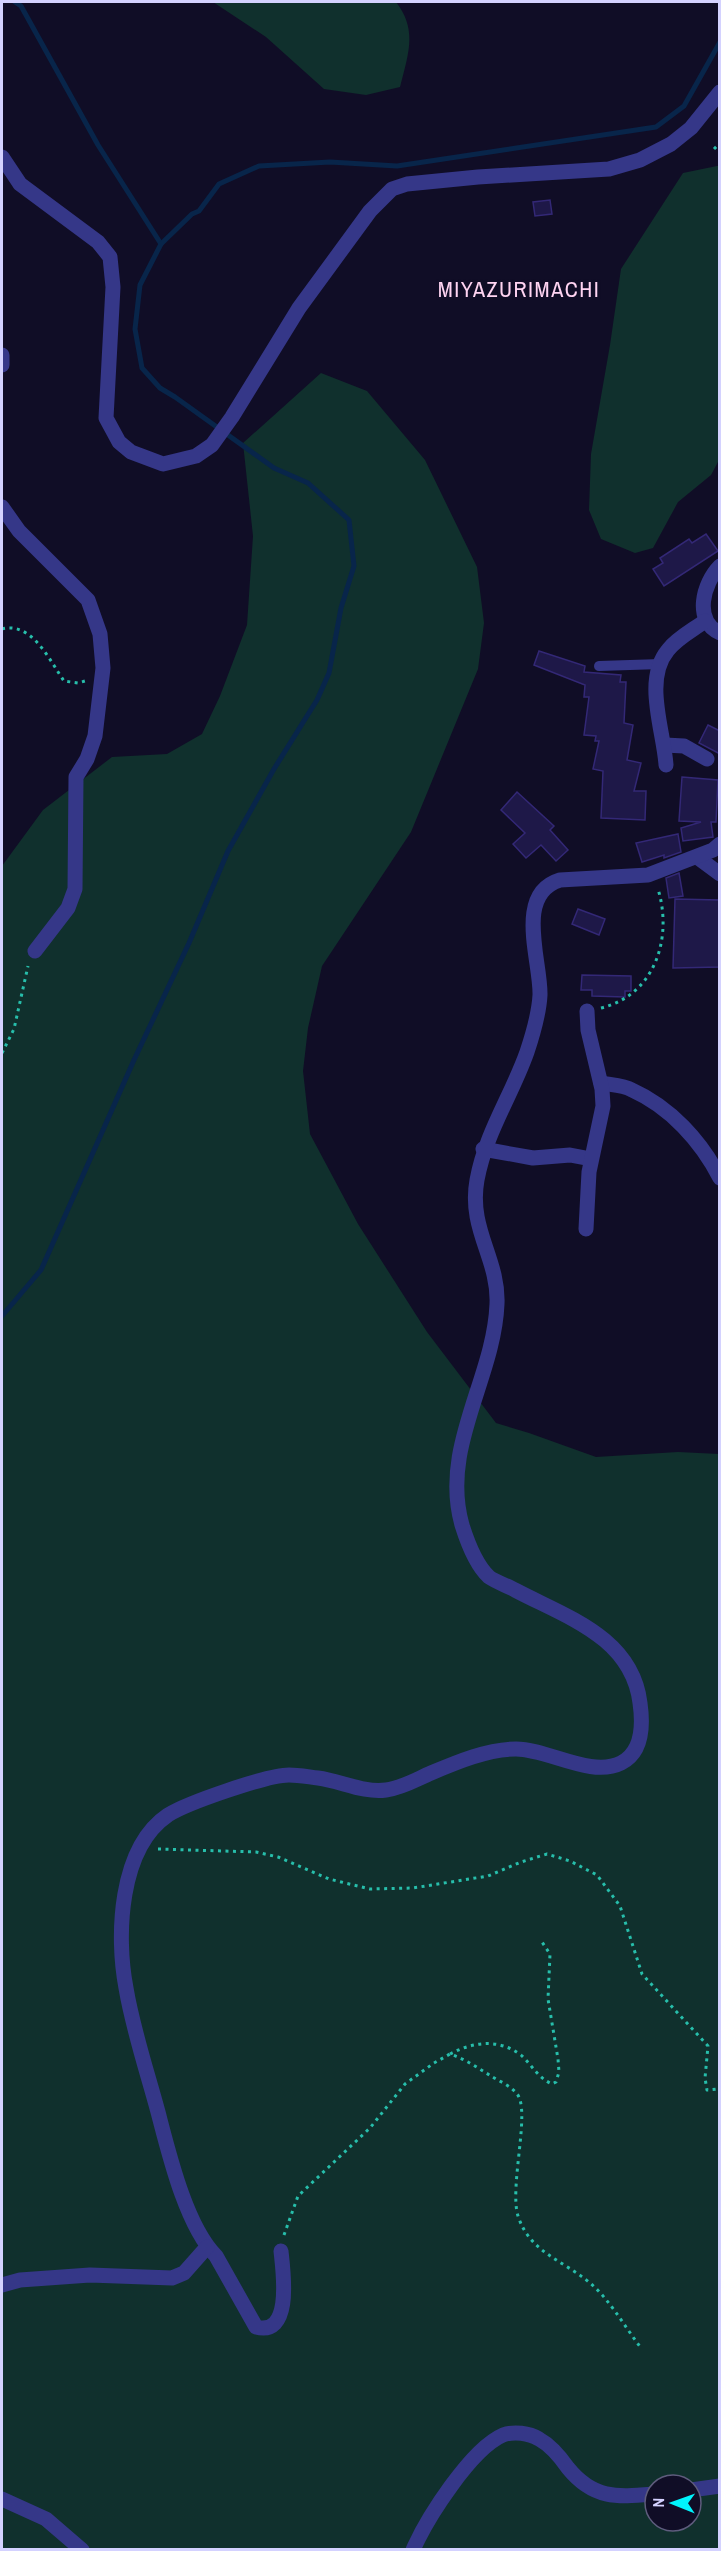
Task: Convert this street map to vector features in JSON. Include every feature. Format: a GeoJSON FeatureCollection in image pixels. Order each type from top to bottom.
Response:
{"type":"FeatureCollection","features":[{"type":"Feature","properties":{"kind":"street"},"geometry":{"type":"LineString","coordinates":[[2,157],[20,184],[98,242],[110,257],[112,298],[106,418],[118,442],[131,452],[163,464],[196,456],[212,445],[232,417],[299,308],[370,211],[392,189],[407,184],[477,177],[609,169],[640,160],[671,144],[691,128],[720,92]]}},
{"type":"Feature","properties":{"kind":"street"},"geometry":{"type":"LineString","coordinates":[[2,355],[2,364]]}},
{"type":"Feature","properties":{"kind":"street"},"geometry":{"type":"LineString","coordinates":[[2,507],[19,531],[88,600],[100,634],[102,677],[95,736],[87,759],[76,777],[75,889],[68,908],[35,951]]}},
{"type":"Feature","properties":{"kind":"street"},"geometry":{"type":"LineString","coordinates":[[720,566],[711,576],[705,593],[705,621],[711,629],[720,633]]}},
{"type":"Feature","properties":{"kind":"street"},"geometry":{"type":"LineString","coordinates":[[666,765],[665,745],[657,712],[656,687],[661,664],[667,650],[705,621]]}},
{"type":"Feature","properties":{"kind":"street"},"geometry":{"type":"LineString","coordinates":[[665,745],[684,746],[707,759]]}},
{"type":"Feature","properties":{"kind":"street"},"geometry":{"type":"LineString","coordinates":[[281,2251],[284,2301],[277,2319],[271,2326],[264,2329],[256,2327],[216,2256],[207,2247],[191,2215],[171,2158],[126,1989],[122,1956],[123,1908],[129,1877],[138,1850],[151,1832],[168,1815],[249,1783],[285,1774],[324,1778],[373,1791],[400,1787],[448,1767],[509,1748],[533,1750],[588,1766],[612,1767],[625,1762],[632,1754],[643,1731],[639,1695],[627,1663],[609,1642],[586,1626],[489,1576],[472,1550],[461,1522],[456,1490],[459,1456],[491,1342],[497,1309],[494,1272],[475,1215],[474,1197],[483,1149],[521,1067],[534,1030],[540,993],[533,938],[535,913],[542,890],[550,883],[560,880],[653,873],[697,857],[720,844]]}},
{"type":"Feature","properties":{"kind":"street"},"geometry":{"type":"LineString","coordinates":[[697,857],[720,874]]}},
{"type":"Feature","properties":{"kind":"street"},"geometry":{"type":"LineString","coordinates":[[586,1229],[591,1159],[603,1106],[601,1083],[588,1030],[587,1011]]}},
{"type":"Feature","properties":{"kind":"street"},"geometry":{"type":"LineString","coordinates":[[601,1083],[630,1088],[659,1104],[680,1123],[710,1159],[720,1178]]}},
{"type":"Feature","properties":{"kind":"street"},"geometry":{"type":"LineString","coordinates":[[483,1149],[533,1158],[570,1155],[591,1159]]}},
{"type":"Feature","properties":{"kind":"street"},"geometry":{"type":"LineString","coordinates":[[2,2285],[20,2280],[90,2275],[172,2278],[184,2273],[207,2247]]}},
{"type":"Feature","properties":{"kind":"street"},"geometry":{"type":"LineString","coordinates":[[413,2550],[425,2523],[457,2479],[490,2444],[504,2435],[522,2433],[540,2439],[561,2459],[576,2478],[592,2490],[610,2496],[643,2495]]}},
{"type":"Feature","properties":{"kind":"street"},"geometry":{"type":"LineString","coordinates":[[703,2488],[720,2486]]}},
{"type":"Feature","properties":{"kind":"street"},"geometry":{"type":"LineString","coordinates":[[2,2499],[46,2518],[82,2550]]}},
{"type":"Feature","properties":{"kind":"lane"},"geometry":{"type":"LineString","coordinates":[[599,666],[661,664]]}},
{"type":"Feature","properties":{"kind":"path"},"geometry":{"type":"LineString","coordinates":[[714,149],[720,143]]}},
{"type":"Feature","properties":{"kind":"path"},"geometry":{"type":"LineString","coordinates":[[2,629],[20,629],[36,640],[64,681],[78,683],[102,677]]}},
{"type":"Feature","properties":{"kind":"path"},"geometry":{"type":"LineString","coordinates":[[587,1011],[626,999],[651,973],[660,953],[663,937],[661,899],[653,873]]}},
{"type":"Feature","properties":{"kind":"path"},"geometry":{"type":"LineString","coordinates":[[2,1053],[14,1029],[27,968],[35,951]]}},
{"type":"Feature","properties":{"kind":"path"},"geometry":{"type":"LineString","coordinates":[[138,1850],[256,1852],[278,1857],[329,1879],[370,1889],[413,1888],[488,1876],[547,1854],[570,1861],[597,1875],[620,1906],[642,1974],[708,2046],[705,2078],[707,2090],[717,2089],[720,2086]]}},
{"type":"Feature","properties":{"kind":"path"},"geometry":{"type":"LineString","coordinates":[[281,2251],[284,2229],[298,2196],[370,2128],[405,2084],[434,2062],[468,2045],[478,2043],[502,2046],[520,2055],[545,2081],[552,2084],[556,2082],[559,2072],[558,2059],[548,1999],[550,1954],[540,1939]]}},
{"type":"Feature","properties":{"kind":"path"},"geometry":{"type":"LineString","coordinates":[[450,2054],[462,2058],[518,2094],[522,2107],[522,2131],[516,2163],[516,2199],[517,2214],[526,2234],[551,2259],[590,2283],[641,2348]]}},
{"type":"Feature","properties":{"kind":"green space"},"geometry":{"type":"Polygon","coordinates":[[[213,2],[396,2],[403,12],[409,33],[408,53],[400,87],[366,95],[324,89],[266,37],[213,2]]]}},
{"type":"Feature","properties":{"kind":"green space"},"geometry":{"type":"Polygon","coordinates":[[[720,166],[719,460],[711,475],[678,502],[653,548],[635,553],[601,539],[589,510],[591,454],[621,269],[683,173],[720,166]]]}},
{"type":"Feature","properties":{"kind":"green space"},"geometry":{"type":"Polygon","coordinates":[[[321,373],[367,391],[425,460],[477,567],[484,623],[478,669],[411,832],[322,966],[308,1028],[303,1071],[310,1134],[358,1224],[427,1332],[496,1423],[596,1457],[678,1452],[719,1454],[719,2549],[2,2549],[2,866],[43,810],[112,757],[167,754],[202,734],[220,696],[247,625],[253,536],[243,443],[321,373]]]}},
{"type":"Feature","properties":{"kind":"building"},"geometry":{"type":"Polygon","coordinates":[[[550,200],[552,214],[535,216],[533,202],[550,200]]]}},
{"type":"Feature","properties":{"kind":"building"},"geometry":{"type":"Polygon","coordinates":[[[706,534],[718,551],[664,586],[653,569],[663,563],[660,558],[689,539],[692,543],[706,534]]]}},
{"type":"Feature","properties":{"kind":"building"},"geometry":{"type":"Polygon","coordinates":[[[539,651],[585,666],[584,672],[621,675],[620,682],[626,682],[624,723],[633,725],[627,760],[641,763],[634,791],[646,791],[645,820],[601,818],[603,771],[593,769],[599,741],[595,741],[596,736],[584,735],[589,697],[584,697],[585,685],[534,665],[539,651]]]}},
{"type":"Feature","properties":{"kind":"building"},"geometry":{"type":"Polygon","coordinates":[[[708,725],[720,731],[720,754],[699,743],[708,725]]]}},
{"type":"Feature","properties":{"kind":"building"},"geometry":{"type":"Polygon","coordinates":[[[682,777],[718,780],[716,822],[711,822],[713,837],[683,841],[681,828],[701,822],[679,821],[682,777]]]}},
{"type":"Feature","properties":{"kind":"building"},"geometry":{"type":"Polygon","coordinates":[[[517,792],[554,826],[550,830],[568,850],[556,861],[541,845],[526,858],[513,844],[525,833],[501,810],[517,792]]]}},
{"type":"Feature","properties":{"kind":"building"},"geometry":{"type":"Polygon","coordinates":[[[678,834],[681,852],[642,862],[636,843],[678,834]]]}},
{"type":"Feature","properties":{"kind":"building"},"geometry":{"type":"Polygon","coordinates":[[[679,873],[683,896],[669,898],[666,878],[679,873]]]}},
{"type":"Feature","properties":{"kind":"building"},"geometry":{"type":"Polygon","coordinates":[[[675,899],[720,900],[720,967],[673,968],[675,899]]]}},
{"type":"Feature","properties":{"kind":"building"},"geometry":{"type":"Polygon","coordinates":[[[578,909],[605,919],[599,935],[572,924],[578,909]]]}},
{"type":"Feature","properties":{"kind":"building"},"geometry":{"type":"Polygon","coordinates":[[[582,975],[631,976],[631,991],[625,991],[625,997],[592,996],[592,990],[581,990],[582,975]]]}},
{"type":"Feature","properties":{"kind":"waterway"},"geometry":{"type":"LineString","coordinates":[[15,2],[21,6],[98,145],[161,244]]}},
{"type":"Feature","properties":{"kind":"waterway"},"geometry":{"type":"LineString","coordinates":[[2,1316],[41,1270],[134,1060],[189,943],[228,851],[274,769],[317,700],[329,673],[341,608],[354,566],[349,520],[308,483],[274,468],[160,388],[142,368],[135,329],[140,285],[161,244],[192,214],[199,211],[219,184],[259,166],[330,162],[397,166],[656,127],[684,106],[720,42]]}},
{"type":"Feature","properties":{"kind":"district","name":"MIYAZURIMACHI"},"geometry":{"type":"Point","coordinates":[519,289]}}]}
